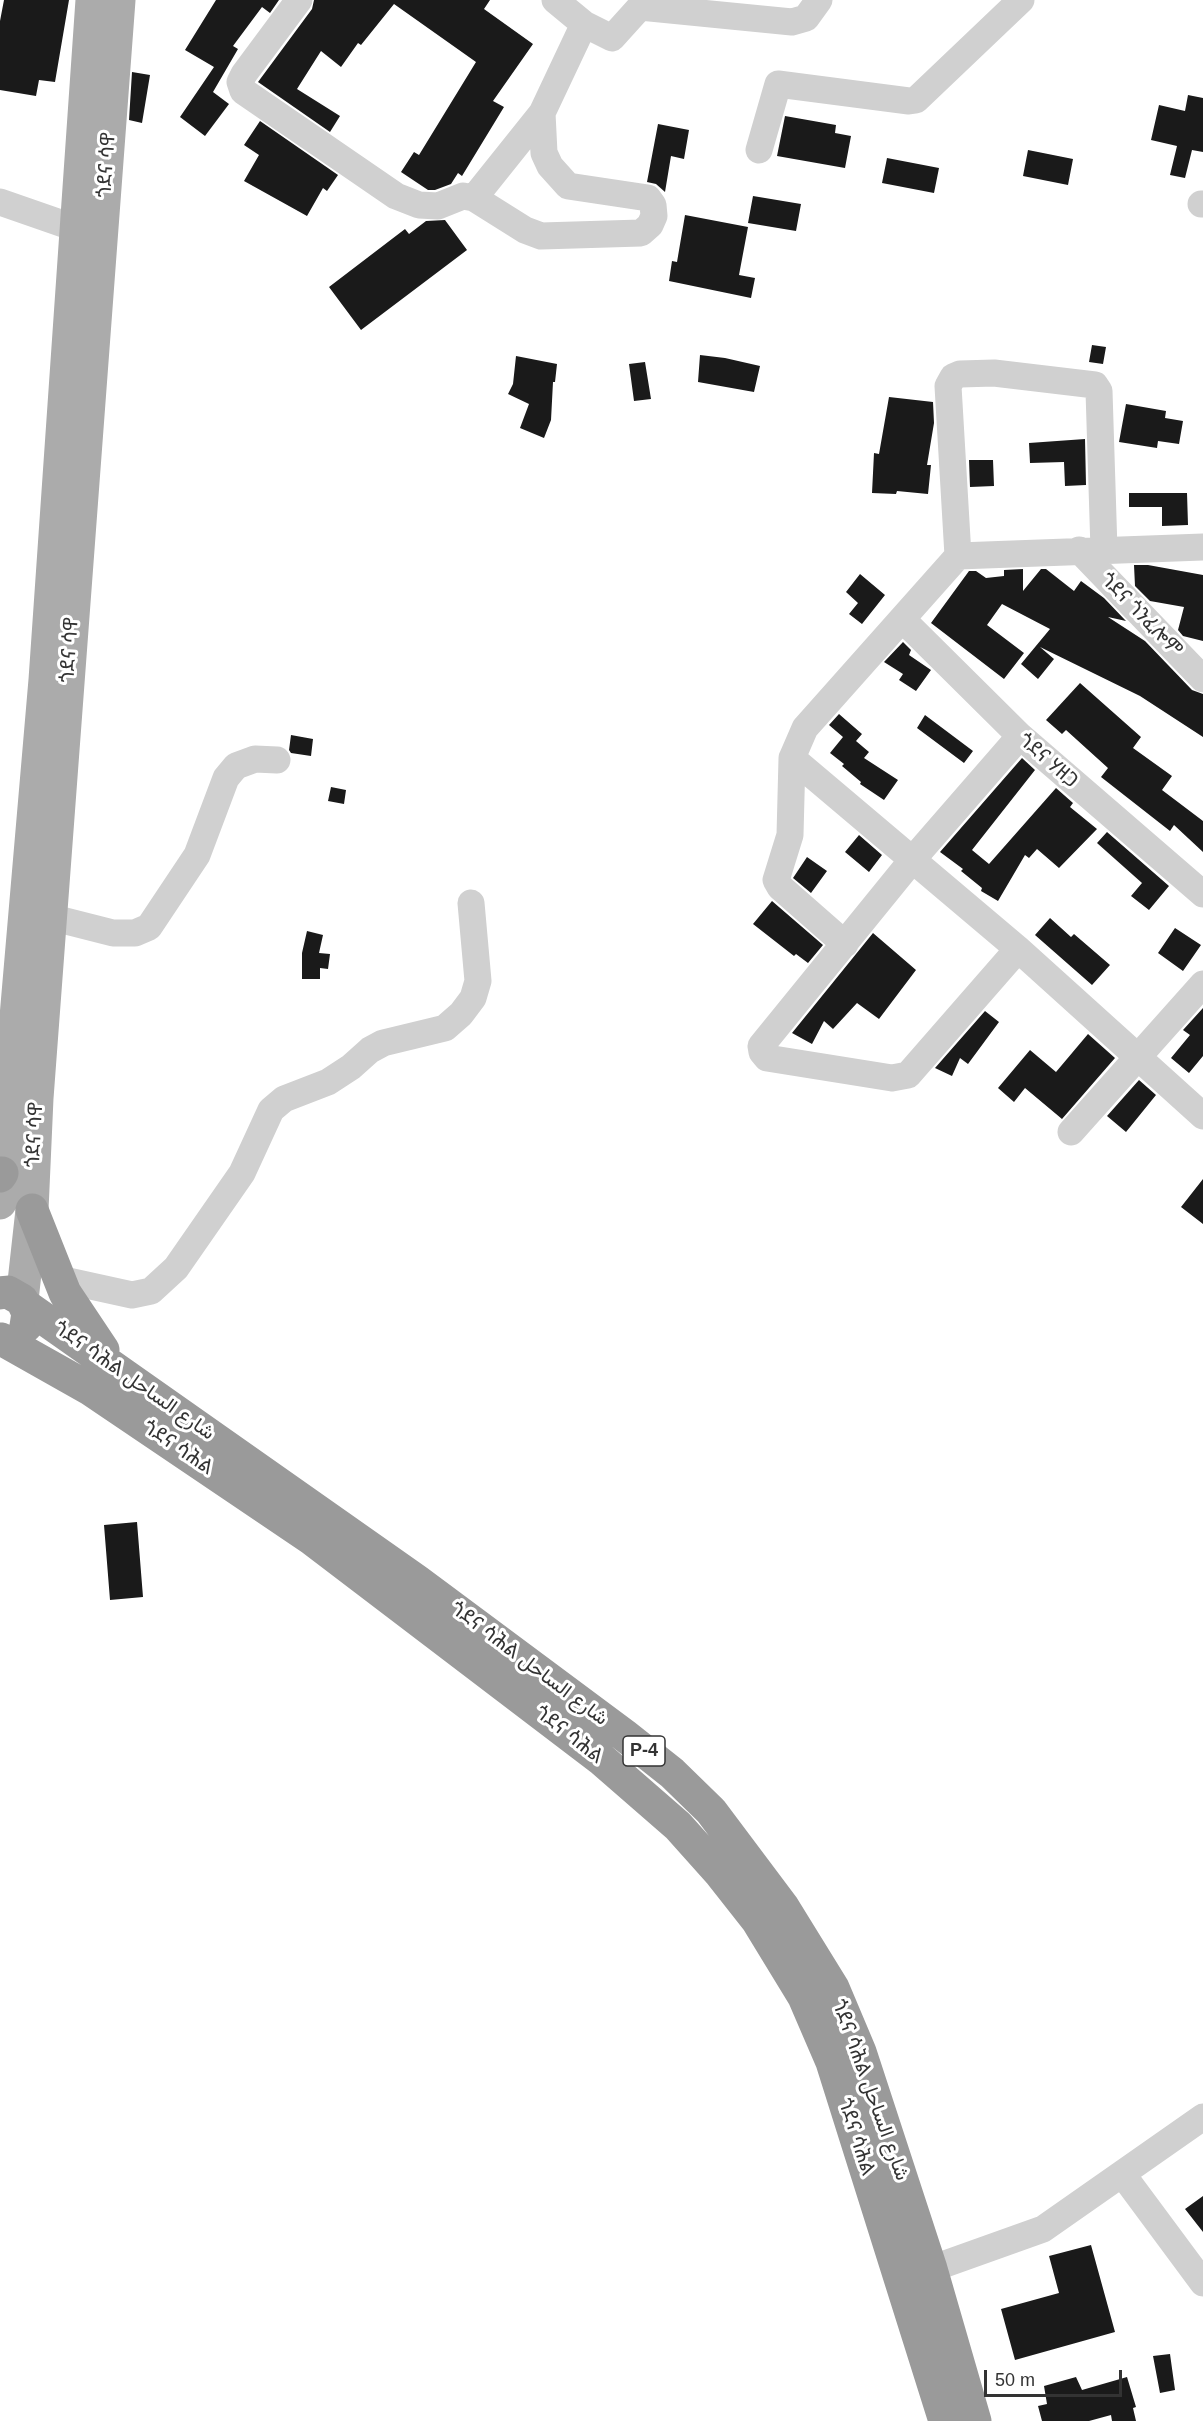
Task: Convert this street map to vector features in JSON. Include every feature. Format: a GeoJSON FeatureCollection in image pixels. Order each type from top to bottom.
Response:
{"type":"FeatureCollection","features":[{"type":"Feature","properties":{"kind":"highway"},"geometry":{"type":"LineString","coordinates":[[32,1210],[65,1293],[116,1369]]}},
{"type":"Feature","properties":{"kind":"highway","name":"ጎደና ሳሕል"},"geometry":{"type":"LineString","coordinates":[[0,1339],[8,1339],[21,1333],[28,1321],[16,1299]]}},
{"type":"Feature","properties":{"kind":"highway","name":"ጎደና ሳሕል شارع الساحل"},"geometry":{"type":"LineString","coordinates":[[16,1299],[116,1369],[149,1410],[370,1565],[615,1728],[672,1773],[711,1811],[783,1907],[833,1988],[860,2052],[931,2269],[975,2421]]}},
{"type":"Feature","properties":{"kind":"highway","name":"ጎደና ሳሕል"},"geometry":{"type":"LineString","coordinates":[[0,1339],[90,1389],[149,1410]]}},
{"type":"Feature","properties":{"kind":"highway","name":"ጎደና ሳሕል"},"geometry":{"type":"LineString","coordinates":[[370,1565],[650,1799],[706,1857],[757,1920],[804,1997],[832,2062],[945,2421]]}},
{"type":"Feature","properties":{"kind":"main road","name":"ጎደና ሳዋ"},"geometry":{"type":"LineString","coordinates":[[16,1299],[32,1210],[37,1098],[50,917],[90,233],[92,0]]}},
{"type":"Feature","properties":{"kind":"main road","name":"ጎደና ሳዋ"},"geometry":{"type":"LineString","coordinates":[[1,1169],[45,680],[90,233],[119,0]]}},
{"type":"Feature","properties":{"kind":"street"},"geometry":{"type":"LineString","coordinates":[[299,0],[244,74],[240,82],[243,91],[396,196],[418,205],[438,206],[463,196],[474,198],[525,230],[541,236],[640,232],[650,225],[654,216],[653,205],[644,196],[578,189],[562,181],[544,153],[542,112]]}},
{"type":"Feature","properties":{"kind":"street"},"geometry":{"type":"LineString","coordinates":[[555,0],[584,24],[612,38],[642,4],[792,22],[806,18],[819,0]]}},
{"type":"Feature","properties":{"kind":"street"},"geometry":{"type":"LineString","coordinates":[[759,150],[778,84],[916,100],[1021,0]]}},
{"type":"Feature","properties":{"kind":"street"},"geometry":{"type":"LineString","coordinates":[[474,198],[542,112],[584,24]]}},
{"type":"Feature","properties":{"kind":"street"},"geometry":{"type":"LineString","coordinates":[[0,202],[90,233]]}},
{"type":"Feature","properties":{"kind":"street"},"geometry":{"type":"LineString","coordinates":[[845,944],[780,888],[776,880],[790,834],[792,758],[805,728],[958,555],[948,386],[953,377],[960,374],[994,373],[1095,385],[1099,391],[1091,550]]}},
{"type":"Feature","properties":{"kind":"street"},"geometry":{"type":"LineString","coordinates":[[958,555],[1203,547]]}},
{"type":"Feature","properties":{"kind":"street","name":"ጎደና ጎንፈሎም"},"geometry":{"type":"LineString","coordinates":[[1091,550],[1203,679]]}},
{"type":"Feature","properties":{"kind":"street","name":"ጎደና ሃዘጋ"},"geometry":{"type":"LineString","coordinates":[[902,619],[1020,736],[1203,894]]}},
{"type":"Feature","properties":{"kind":"street"},"geometry":{"type":"LineString","coordinates":[[1018,949],[908,1075],[892,1078],[767,1058],[761,1046],[913,859],[1020,736]]}},
{"type":"Feature","properties":{"kind":"street"},"geometry":{"type":"LineString","coordinates":[[792,758],[1018,949],[1203,1116]]}},
{"type":"Feature","properties":{"kind":"street"},"geometry":{"type":"LineString","coordinates":[[50,917],[113,933],[135,933],[149,927],[198,855],[226,778],[236,766],[255,759],[277,760]]}},
{"type":"Feature","properties":{"kind":"street"},"geometry":{"type":"LineString","coordinates":[[59,1279],[132,1295],[151,1291],[176,1268],[242,1173],[271,1110],[284,1100],[328,1082],[351,1067],[370,1050],[383,1043],[445,1028],[461,1014],[473,998],[478,981],[471,903]]}},
{"type":"Feature","properties":{"kind":"street"},"geometry":{"type":"LineString","coordinates":[[1071,1131],[1203,984]]}},
{"type":"Feature","properties":{"kind":"street"},"geometry":{"type":"LineString","coordinates":[[931,2269],[1043,2229],[1203,2117]]}},
{"type":"Feature","properties":{"kind":"street"},"geometry":{"type":"LineString","coordinates":[[1123,2175],[1203,2283]]}},
{"type":"Feature","properties":{"kind":"building"},"geometry":{"type":"Polygon","coordinates":[[[4,0],[69,0],[55,82],[39,80],[36,96],[0,90],[0,21],[4,0]]]}},
{"type":"Feature","properties":{"kind":"building"},"geometry":{"type":"Polygon","coordinates":[[[216,0],[279,0],[270,13],[262,7],[233,46],[238,49],[213,92],[229,104],[205,136],[180,117],[214,67],[185,50],[216,0]]]}},
{"type":"Feature","properties":{"kind":"building"},"geometry":{"type":"Polygon","coordinates":[[[314,0],[490,0],[484,9],[533,44],[493,101],[504,107],[462,176],[458,173],[451,184],[428,190],[401,172],[414,152],[419,155],[476,62],[394,4],[361,45],[358,43],[341,67],[321,51],[297,89],[340,116],[330,132],[258,82],[312,9],[314,0]]]}},
{"type":"Feature","properties":{"kind":"building"},"geometry":{"type":"Polygon","coordinates":[[[132,72],[150,75],[142,123],[129,120],[132,72]]]}},
{"type":"Feature","properties":{"kind":"building"},"geometry":{"type":"Polygon","coordinates":[[[1188,95],[1203,98],[1203,152],[1192,150],[1185,178],[1170,175],[1177,146],[1151,140],[1159,105],[1185,111],[1188,95]]]}},
{"type":"Feature","properties":{"kind":"building"},"geometry":{"type":"Polygon","coordinates":[[[785,116],[836,125],[835,133],[851,136],[845,168],[777,156],[785,116]]]}},
{"type":"Feature","properties":{"kind":"building"},"geometry":{"type":"Polygon","coordinates":[[[260,121],[338,175],[327,191],[323,188],[307,216],[244,181],[259,155],[244,145],[260,121]]]}},
{"type":"Feature","properties":{"kind":"building"},"geometry":{"type":"Polygon","coordinates":[[[658,124],[689,130],[684,159],[671,156],[665,192],[656,184],[647,182],[658,124]]]}},
{"type":"Feature","properties":{"kind":"building"},"geometry":{"type":"Polygon","coordinates":[[[1028,150],[1073,159],[1068,185],[1023,176],[1028,150]]]}},
{"type":"Feature","properties":{"kind":"building"},"geometry":{"type":"Polygon","coordinates":[[[887,158],[939,168],[934,193],[882,183],[887,158]]]}},
{"type":"Feature","properties":{"kind":"building"},"geometry":{"type":"Polygon","coordinates":[[[753,196],[801,204],[796,231],[748,223],[753,196]]]}},
{"type":"Feature","properties":{"kind":"building"},"geometry":{"type":"Polygon","coordinates":[[[685,215],[748,227],[739,275],[755,278],[751,298],[669,281],[672,261],[677,262],[685,215]]]}},
{"type":"Feature","properties":{"kind":"building"},"geometry":{"type":"Polygon","coordinates":[[[445,220],[467,250],[361,330],[329,287],[405,229],[409,234],[426,221],[445,220]]]}},
{"type":"Feature","properties":{"kind":"building"},"geometry":{"type":"Polygon","coordinates":[[[1092,345],[1106,347],[1103,364],[1089,362],[1092,345]]]}},
{"type":"Feature","properties":{"kind":"building"},"geometry":{"type":"Polygon","coordinates":[[[700,355],[760,366],[754,392],[698,382],[700,355]]]}},
{"type":"Feature","properties":{"kind":"building"},"geometry":{"type":"Polygon","coordinates":[[[516,356],[557,364],[555,382],[553,382],[551,420],[544,438],[520,428],[529,404],[508,394],[513,384],[516,356]]]}},
{"type":"Feature","properties":{"kind":"building"},"geometry":{"type":"Polygon","coordinates":[[[645,362],[651,399],[634,401],[629,364],[645,362]]]}},
{"type":"Feature","properties":{"kind":"building"},"geometry":{"type":"Polygon","coordinates":[[[889,397],[933,402],[934,423],[927,465],[931,465],[928,494],[897,491],[896,494],[872,493],[874,453],[879,454],[889,397]]]}},
{"type":"Feature","properties":{"kind":"building"},"geometry":{"type":"Polygon","coordinates":[[[1126,404],[1166,411],[1165,418],[1183,421],[1179,444],[1158,441],[1157,448],[1119,442],[1126,404]]]}},
{"type":"Feature","properties":{"kind":"building"},"geometry":{"type":"Polygon","coordinates":[[[1085,439],[1086,485],[1065,486],[1064,462],[1030,463],[1029,443],[1085,439]]]}},
{"type":"Feature","properties":{"kind":"building"},"geometry":{"type":"Polygon","coordinates":[[[969,460],[993,460],[994,486],[970,487],[969,460]]]}},
{"type":"Feature","properties":{"kind":"building"},"geometry":{"type":"Polygon","coordinates":[[[1129,493],[1187,493],[1188,525],[1162,526],[1162,507],[1129,507],[1129,493]]]}},
{"type":"Feature","properties":{"kind":"building"},"geometry":{"type":"Polygon","coordinates":[[[1134,565],[1148,565],[1203,575],[1203,641],[1183,636],[1178,630],[1184,607],[1150,601],[1135,586],[1134,565]]]}},
{"type":"Feature","properties":{"kind":"building"},"geometry":{"type":"Polygon","coordinates":[[[1023,569],[1023,591],[1041,569],[1046,569],[1074,591],[1081,581],[1104,598],[1126,621],[1108,617],[1145,641],[1192,690],[1203,694],[1203,737],[1140,696],[1040,647],[1054,659],[1038,679],[1021,664],[1050,629],[1002,604],[987,625],[1024,653],[1004,679],[931,623],[969,571],[976,571],[986,578],[1004,576],[1004,570],[1023,569]]]}},
{"type":"Feature","properties":{"kind":"building"},"geometry":{"type":"Polygon","coordinates":[[[860,574],[885,595],[862,624],[849,614],[858,603],[846,592],[860,574]]]}},
{"type":"Feature","properties":{"kind":"building"},"geometry":{"type":"Polygon","coordinates":[[[903,642],[911,650],[909,655],[931,670],[916,691],[899,680],[903,674],[884,662],[903,642]]]}},
{"type":"Feature","properties":{"kind":"building"},"geometry":{"type":"Polygon","coordinates":[[[1080,683],[1141,737],[1133,748],[1172,776],[1162,790],[1203,821],[1203,852],[1174,825],[1170,831],[1101,777],[1108,768],[1066,730],[1062,734],[1046,720],[1080,683]]]}},
{"type":"Feature","properties":{"kind":"building"},"geometry":{"type":"Polygon","coordinates":[[[839,714],[862,734],[856,741],[869,752],[864,758],[898,780],[884,800],[860,784],[861,782],[842,766],[844,764],[830,753],[843,737],[829,725],[839,714]]]}},
{"type":"Feature","properties":{"kind":"building"},"geometry":{"type":"Polygon","coordinates":[[[925,715],[973,751],[964,763],[917,728],[925,715]]]}},
{"type":"Feature","properties":{"kind":"building"},"geometry":{"type":"Polygon","coordinates":[[[291,735],[313,739],[311,756],[291,753],[289,750],[291,735]]]}},
{"type":"Feature","properties":{"kind":"building"},"geometry":{"type":"Polygon","coordinates":[[[1022,758],[1035,770],[972,850],[989,864],[1056,788],[1073,803],[1070,807],[1097,829],[1059,868],[1037,849],[1029,858],[1025,855],[998,901],[981,891],[982,888],[961,871],[963,869],[940,852],[1022,758]]]}},
{"type":"Feature","properties":{"kind":"building"},"geometry":{"type":"Polygon","coordinates":[[[331,787],[346,790],[344,804],[328,801],[331,787]]]}},
{"type":"Feature","properties":{"kind":"building"},"geometry":{"type":"Polygon","coordinates":[[[1107,832],[1169,886],[1149,910],[1131,896],[1142,883],[1097,843],[1107,832]]]}},
{"type":"Feature","properties":{"kind":"building"},"geometry":{"type":"Polygon","coordinates":[[[859,835],[882,855],[869,872],[845,852],[859,835]]]}},
{"type":"Feature","properties":{"kind":"building"},"geometry":{"type":"Polygon","coordinates":[[[807,857],[827,871],[811,893],[793,878],[807,857]]]}},
{"type":"Feature","properties":{"kind":"building"},"geometry":{"type":"Polygon","coordinates":[[[772,901],[823,945],[808,963],[796,954],[794,956],[753,924],[772,901]]]}},
{"type":"Feature","properties":{"kind":"building"},"geometry":{"type":"Polygon","coordinates":[[[1050,918],[1071,937],[1074,934],[1110,965],[1092,985],[1035,935],[1050,918]]]}},
{"type":"Feature","properties":{"kind":"building"},"geometry":{"type":"Polygon","coordinates":[[[1175,928],[1201,945],[1183,971],[1158,953],[1175,928]]]}},
{"type":"Feature","properties":{"kind":"building"},"geometry":{"type":"Polygon","coordinates":[[[307,931],[323,935],[319,953],[330,954],[328,969],[320,968],[320,979],[302,979],[302,953],[307,931]]]}},
{"type":"Feature","properties":{"kind":"building"},"geometry":{"type":"Polygon","coordinates":[[[873,933],[916,970],[879,1019],[857,1003],[833,1029],[824,1021],[812,1044],[792,1033],[873,933]]]}},
{"type":"Feature","properties":{"kind":"building"},"geometry":{"type":"Polygon","coordinates":[[[1203,1008],[1203,1056],[1189,1073],[1171,1058],[1190,1035],[1183,1030],[1203,1008]]]}},
{"type":"Feature","properties":{"kind":"building"},"geometry":{"type":"Polygon","coordinates":[[[985,1011],[999,1022],[968,1064],[960,1058],[952,1076],[935,1068],[985,1011]]]}},
{"type":"Feature","properties":{"kind":"building"},"geometry":{"type":"Polygon","coordinates":[[[1088,1034],[1115,1058],[1062,1119],[1025,1088],[1014,1102],[998,1088],[1030,1050],[1056,1072],[1088,1034]]]}},
{"type":"Feature","properties":{"kind":"building"},"geometry":{"type":"Polygon","coordinates":[[[1139,1080],[1156,1095],[1126,1132],[1107,1116],[1139,1080]]]}},
{"type":"Feature","properties":{"kind":"building"},"geometry":{"type":"Polygon","coordinates":[[[1203,1179],[1203,1224],[1181,1207],[1203,1179]]]}},
{"type":"Feature","properties":{"kind":"building"},"geometry":{"type":"Polygon","coordinates":[[[137,1522],[143,1597],[110,1600],[104,1525],[137,1522]]]}},
{"type":"Feature","properties":{"kind":"building"},"geometry":{"type":"Polygon","coordinates":[[[1203,2196],[1203,2232],[1185,2209],[1203,2196]]]}},
{"type":"Feature","properties":{"kind":"building"},"geometry":{"type":"Polygon","coordinates":[[[1091,2245],[1115,2332],[1015,2360],[1001,2309],[1059,2293],[1049,2256],[1091,2245]]]}},
{"type":"Feature","properties":{"kind":"building"},"geometry":{"type":"Polygon","coordinates":[[[1170,2354],[1175,2390],[1160,2393],[1153,2356],[1170,2354]]]}},
{"type":"Feature","properties":{"kind":"building"},"geometry":{"type":"Polygon","coordinates":[[[1076,2377],[1082,2390],[1127,2377],[1136,2407],[1133,2408],[1136,2421],[1112,2421],[1111,2415],[1089,2421],[1042,2421],[1038,2406],[1047,2404],[1044,2386],[1076,2377]]]}}]}
